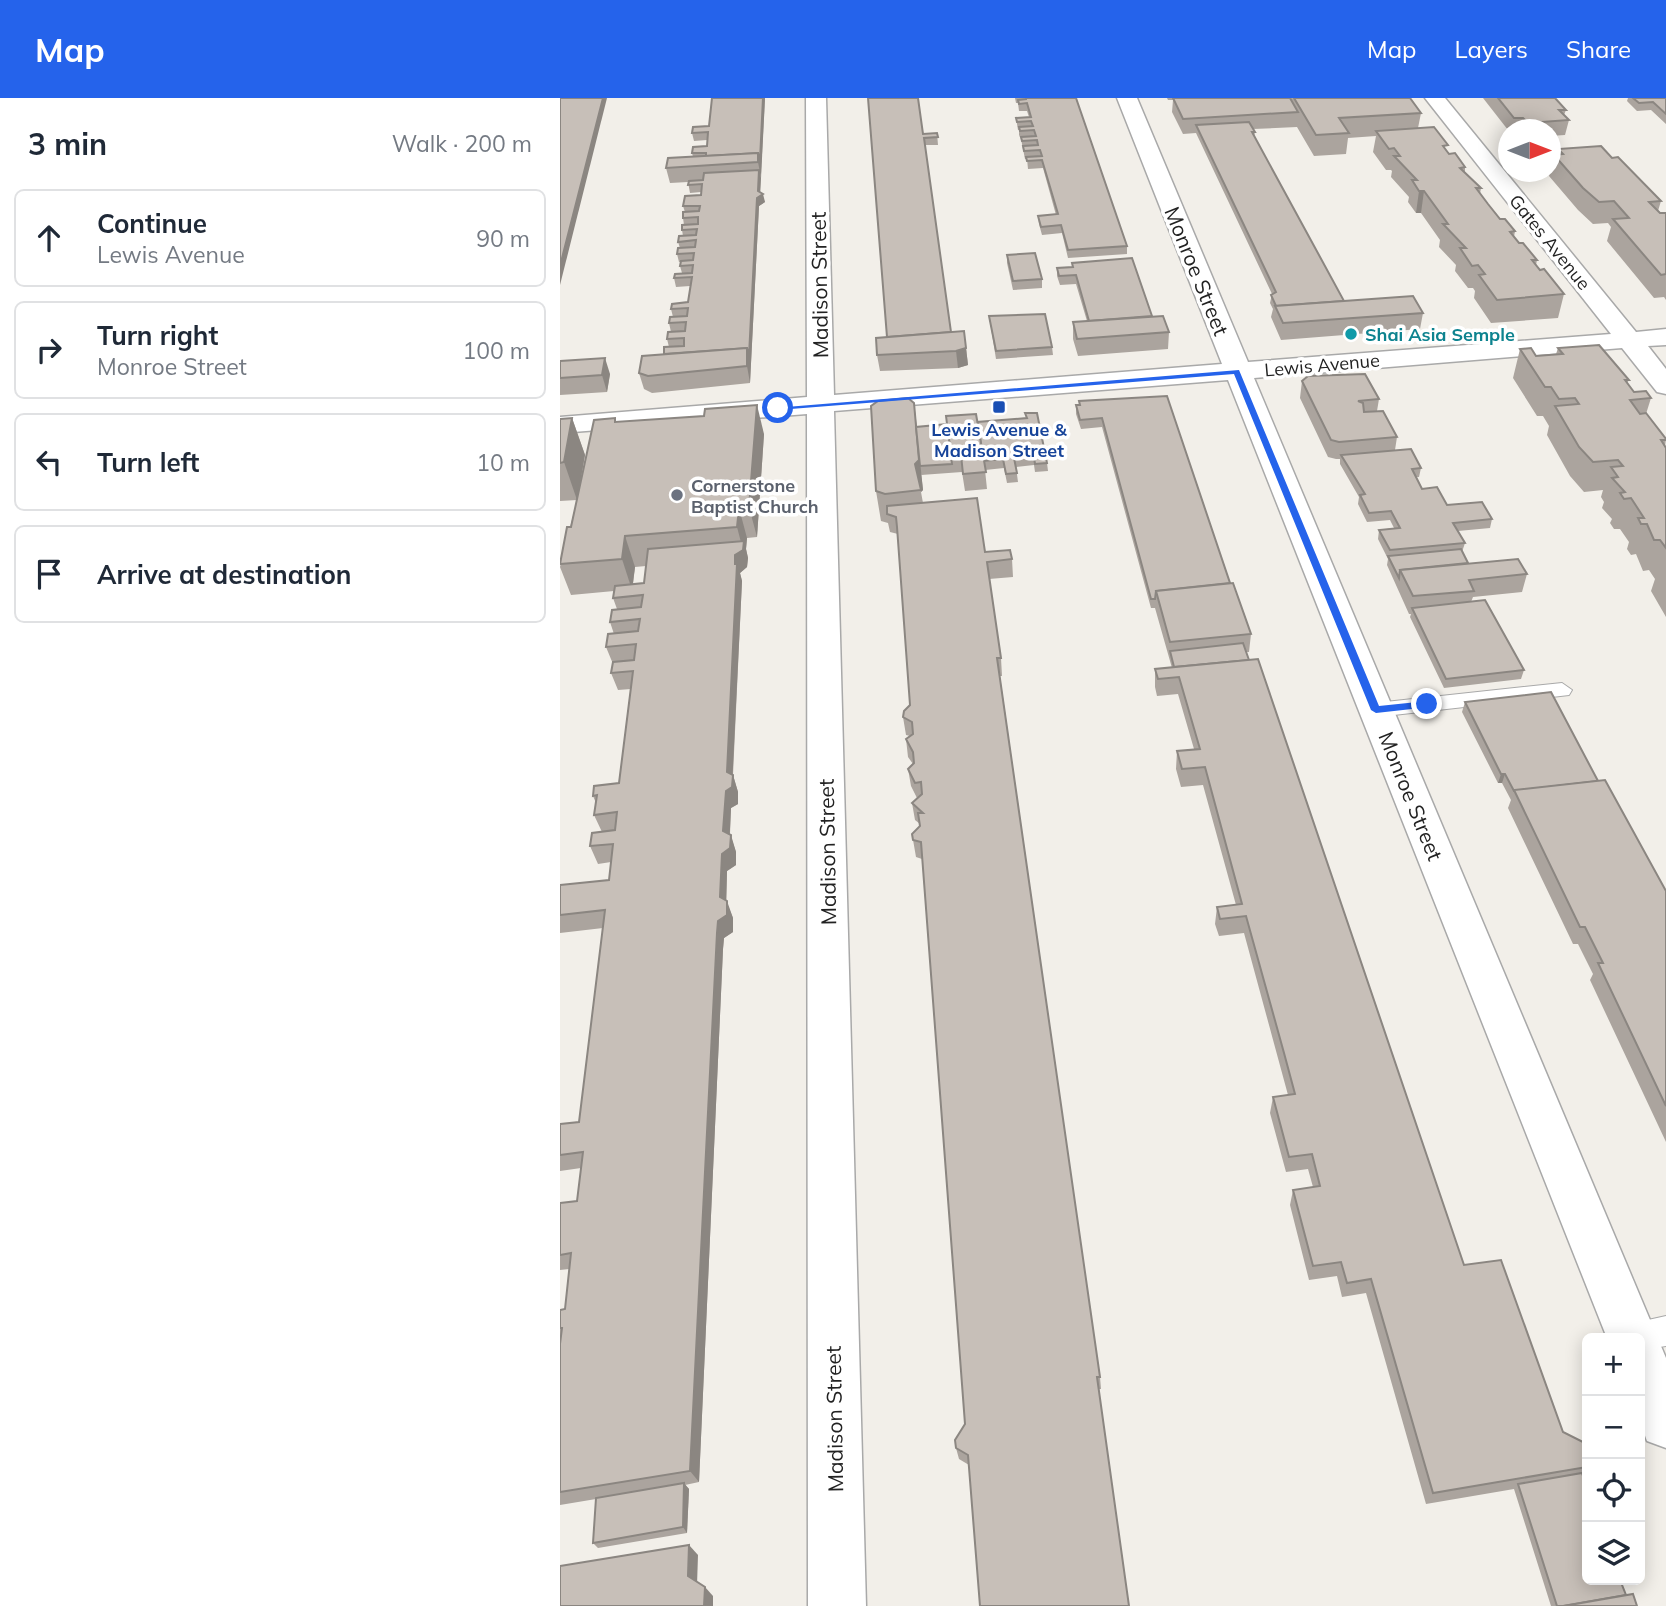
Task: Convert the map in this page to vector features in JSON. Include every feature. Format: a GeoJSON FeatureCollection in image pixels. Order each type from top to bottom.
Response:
{"type":"FeatureCollection","features":[{"type":"Feature","properties":{"kind":"street","name":"Madison Street"},"geometry":{"type":"LineString","coordinates":[[817,98],[837,1606]]}},
{"type":"Feature","properties":{"kind":"street","name":"Monroe Street"},"geometry":{"type":"LineString","coordinates":[[1127,98],[1630,1333]]}},
{"type":"Feature","properties":{"kind":"street","name":"Gates Avenue"},"geometry":{"type":"LineString","coordinates":[[1434,98],[1666,386]]}},
{"type":"Feature","properties":{"kind":"street","name":"Lewis Avenue"},"geometry":{"type":"LineString","coordinates":[[560,425],[1666,337]]}},
{"type":"Feature","properties":{"kind":"street","name":"Monroe Street"},"geometry":{"type":"LineString","coordinates":[[1645,1371],[1666,1422]]}},
{"type":"Feature","properties":{"kind":"lane"},"geometry":{"type":"LineString","coordinates":[[1376,710],[1562,690]]}},
{"type":"Feature","properties":{"kind":"lane"},"geometry":{"type":"LineString","coordinates":[[1645,1340],[1666,1331]]}},
{"type":"Feature","properties":{"kind":"building"},"geometry":{"type":"Polygon","coordinates":[[[560,98],[603,98],[560,266],[560,98]]]}},
{"type":"Feature","properties":{"kind":"building"},"geometry":{"type":"Polygon","coordinates":[[[712,98],[763,98],[760,160],[758,153],[706,156],[706,153],[692,153],[693,147],[707,146],[708,132],[692,133],[693,127],[709,126],[712,98]]]}},
{"type":"Feature","properties":{"kind":"building"},"geometry":{"type":"Polygon","coordinates":[[[868,98],[918,98],[923,134],[937,133],[938,137],[924,138],[951,332],[887,337],[868,98]]]}},
{"type":"Feature","properties":{"kind":"building"},"geometry":{"type":"Polygon","coordinates":[[[1076,98],[1127,246],[1068,250],[1061,225],[1041,227],[1038,216],[1058,214],[1042,160],[1027,161],[1026,157],[1042,156],[1040,150],[1024,151],[1023,146],[1038,145],[1037,140],[1022,141],[1021,137],[1036,136],[1034,130],[1020,131],[1019,127],[1033,126],[1031,121],[1017,122],[1016,118],[1031,117],[1027,103],[1019,104],[1018,100],[1076,98]]]}},
{"type":"Feature","properties":{"kind":"building"},"geometry":{"type":"Polygon","coordinates":[[[1173,98],[1290,98],[1298,112],[1183,119],[1173,98]]]}},
{"type":"Feature","properties":{"kind":"building"},"geometry":{"type":"Polygon","coordinates":[[[1294,98],[1410,98],[1421,113],[1339,118],[1349,133],[1316,135],[1294,98]]]}},
{"type":"Feature","properties":{"kind":"building"},"geometry":{"type":"Polygon","coordinates":[[[1498,98],[1555,98],[1566,110],[1559,110],[1569,120],[1561,121],[1514,118],[1498,98]]]}},
{"type":"Feature","properties":{"kind":"building"},"geometry":{"type":"Polygon","coordinates":[[[1633,98],[1666,98],[1666,114],[1653,102],[1639,103],[1633,98]]]}},
{"type":"Feature","properties":{"kind":"building"},"geometry":{"type":"Polygon","coordinates":[[[1249,122],[1344,301],[1276,306],[1271,295],[1276,292],[1196,125],[1249,122]]]}},
{"type":"Feature","properties":{"kind":"building"},"geometry":{"type":"Polygon","coordinates":[[[1434,127],[1448,145],[1443,146],[1449,154],[1455,153],[1465,167],[1460,168],[1481,188],[1476,188],[1500,219],[1505,219],[1515,231],[1510,232],[1537,260],[1532,260],[1540,270],[1544,269],[1564,294],[1497,300],[1479,275],[1485,274],[1478,265],[1472,266],[1460,248],[1466,248],[1443,224],[1448,224],[1424,191],[1419,191],[1412,180],[1417,180],[1394,156],[1400,156],[1394,148],[1389,149],[1376,131],[1434,127]]]}},
{"type":"Feature","properties":{"kind":"building"},"geometry":{"type":"Polygon","coordinates":[[[1601,146],[1612,158],[1618,157],[1661,201],[1649,202],[1660,213],[1666,213],[1666,274],[1661,275],[1613,219],[1629,218],[1614,201],[1599,202],[1561,163],[1561,149],[1601,146]]]}},
{"type":"Feature","properties":{"kind":"building"},"geometry":{"type":"Polygon","coordinates":[[[758,153],[758,162],[666,168],[668,158],[758,153]]]}},
{"type":"Feature","properties":{"kind":"building"},"geometry":{"type":"Polygon","coordinates":[[[759,170],[758,191],[763,194],[757,198],[749,356],[747,348],[664,354],[664,347],[684,346],[684,338],[667,339],[668,332],[685,331],[686,322],[669,323],[670,317],[687,316],[688,308],[671,309],[672,304],[688,302],[692,277],[674,278],[675,274],[692,273],[693,265],[680,266],[681,261],[693,260],[694,253],[677,254],[678,248],[695,247],[696,240],[678,242],[679,236],[696,235],[697,229],[682,230],[682,225],[698,224],[698,217],[683,218],[683,212],[699,211],[700,206],[683,206],[685,196],[701,195],[702,184],[688,185],[689,181],[703,180],[704,173],[759,170]]]}},
{"type":"Feature","properties":{"kind":"building"},"geometry":{"type":"Polygon","coordinates":[[[1035,253],[1042,279],[1013,281],[1007,255],[1035,253]]]}},
{"type":"Feature","properties":{"kind":"building"},"geometry":{"type":"Polygon","coordinates":[[[1132,258],[1152,316],[1089,321],[1076,275],[1059,276],[1057,268],[1073,267],[1072,263],[1132,258]]]}},
{"type":"Feature","properties":{"kind":"building"},"geometry":{"type":"Polygon","coordinates":[[[1413,296],[1423,313],[1283,323],[1275,306],[1413,296]]]}},
{"type":"Feature","properties":{"kind":"building"},"geometry":{"type":"Polygon","coordinates":[[[1045,314],[1052,347],[996,351],[989,316],[1045,314]]]}},
{"type":"Feature","properties":{"kind":"building"},"geometry":{"type":"Polygon","coordinates":[[[1163,316],[1169,332],[1077,339],[1073,322],[1163,316]]]}},
{"type":"Feature","properties":{"kind":"building"},"geometry":{"type":"Polygon","coordinates":[[[964,331],[966,348],[956,351],[877,355],[876,338],[964,331]]]}},
{"type":"Feature","properties":{"kind":"building"},"geometry":{"type":"Polygon","coordinates":[[[1599,345],[1629,380],[1625,380],[1634,392],[1646,391],[1651,398],[1630,400],[1640,414],[1646,413],[1666,439],[1661,440],[1666,448],[1666,548],[1660,540],[1654,540],[1647,524],[1641,524],[1638,518],[1644,518],[1631,498],[1624,499],[1620,493],[1625,492],[1612,478],[1618,477],[1611,467],[1623,466],[1618,460],[1593,462],[1579,447],[1555,406],[1579,404],[1575,398],[1559,399],[1551,387],[1545,387],[1520,349],[1531,348],[1536,356],[1563,354],[1558,348],[1599,345]]]}},
{"type":"Feature","properties":{"kind":"building"},"geometry":{"type":"Polygon","coordinates":[[[747,348],[747,366],[648,376],[639,373],[642,356],[747,348]]]}},
{"type":"Feature","properties":{"kind":"building"},"geometry":{"type":"Polygon","coordinates":[[[605,358],[602,375],[560,378],[560,361],[605,358]]]}},
{"type":"Feature","properties":{"kind":"building"},"geometry":{"type":"Polygon","coordinates":[[[1365,374],[1379,399],[1358,401],[1363,403],[1364,412],[1383,411],[1397,437],[1339,442],[1331,440],[1302,381],[1308,376],[1365,374]]]}},
{"type":"Feature","properties":{"kind":"building"},"geometry":{"type":"Polygon","coordinates":[[[1167,396],[1230,583],[1156,591],[1155,599],[1151,599],[1102,418],[1080,420],[1076,405],[1080,405],[1079,401],[1167,396]]]}},
{"type":"Feature","properties":{"kind":"building"},"geometry":{"type":"Polygon","coordinates":[[[908,398],[914,403],[919,460],[915,464],[921,490],[885,494],[876,491],[871,406],[878,401],[908,398]]]}},
{"type":"Feature","properties":{"kind":"building","name":"Cornerstone Baptist Church"},"geometry":{"type":"Polygon","coordinates":[[[757,405],[749,507],[739,508],[737,527],[625,536],[622,559],[560,564],[567,527],[571,527],[594,420],[615,418],[615,422],[704,416],[705,409],[757,405]]]}},
{"type":"Feature","properties":{"kind":"building"},"geometry":{"type":"Polygon","coordinates":[[[1025,413],[1037,413],[1047,463],[1035,464],[1034,457],[1014,458],[1017,473],[1006,474],[1003,459],[984,461],[977,422],[1027,418],[1025,413]]]}},
{"type":"Feature","properties":{"kind":"building"},"geometry":{"type":"Polygon","coordinates":[[[976,414],[986,472],[963,474],[961,455],[951,455],[946,416],[976,414]]]}},
{"type":"Feature","properties":{"kind":"building"},"geometry":{"type":"Polygon","coordinates":[[[572,418],[564,462],[560,463],[560,419],[572,418]]]}},
{"type":"Feature","properties":{"kind":"building"},"geometry":{"type":"Polygon","coordinates":[[[947,424],[952,464],[920,466],[916,427],[947,424]]]}},
{"type":"Feature","properties":{"kind":"building"},"geometry":{"type":"Polygon","coordinates":[[[1411,449],[1421,468],[1412,469],[1422,489],[1437,487],[1447,505],[1482,502],[1492,519],[1453,523],[1465,543],[1390,550],[1379,530],[1400,528],[1391,511],[1369,513],[1360,495],[1365,494],[1341,455],[1411,449]]]}},
{"type":"Feature","properties":{"kind":"building"},"geometry":{"type":"Polygon","coordinates":[[[977,498],[985,552],[1010,550],[1012,559],[987,562],[1001,658],[997,658],[1100,1377],[1097,1377],[1129,1606],[980,1606],[968,1455],[956,1448],[955,1440],[965,1424],[921,842],[913,840],[912,834],[920,826],[918,813],[923,813],[912,803],[922,794],[921,782],[915,783],[908,769],[914,763],[913,752],[906,739],[913,734],[912,722],[903,717],[904,711],[910,705],[897,527],[896,517],[887,514],[887,506],[977,498]]]}},
{"type":"Feature","properties":{"kind":"building"},"geometry":{"type":"Polygon","coordinates":[[[744,541],[743,550],[735,555],[737,564],[727,772],[733,775],[732,787],[726,791],[723,831],[731,835],[730,848],[722,854],[720,897],[727,901],[727,915],[718,921],[717,933],[690,1471],[560,1492],[560,1310],[565,1309],[571,1253],[560,1255],[560,1203],[577,1201],[583,1152],[560,1155],[560,1124],[579,1122],[605,910],[560,915],[560,885],[609,880],[613,844],[590,846],[592,833],[615,830],[617,812],[594,815],[597,795],[593,796],[594,786],[619,783],[633,671],[611,673],[613,662],[634,660],[636,644],[606,647],[608,634],[638,631],[640,619],[610,622],[612,610],[641,607],[643,595],[613,598],[615,586],[644,583],[648,549],[744,541]]]}},
{"type":"Feature","properties":{"kind":"building"},"geometry":{"type":"Polygon","coordinates":[[[1461,549],[1468,563],[1400,570],[1399,578],[1388,556],[1461,549]]]}},
{"type":"Feature","properties":{"kind":"building"},"geometry":{"type":"Polygon","coordinates":[[[1518,559],[1527,574],[1469,580],[1474,591],[1413,596],[1400,570],[1518,559]]]}},
{"type":"Feature","properties":{"kind":"building"},"geometry":{"type":"Polygon","coordinates":[[[1233,583],[1251,634],[1170,642],[1156,591],[1233,583]]]}},
{"type":"Feature","properties":{"kind":"building"},"geometry":{"type":"Polygon","coordinates":[[[1485,600],[1524,670],[1446,679],[1412,608],[1485,600]]]}},
{"type":"Feature","properties":{"kind":"building"},"geometry":{"type":"Polygon","coordinates":[[[1243,643],[1249,660],[1174,667],[1170,651],[1243,643]]]}},
{"type":"Feature","properties":{"kind":"building"},"geometry":{"type":"Polygon","coordinates":[[[1258,659],[1464,1265],[1501,1260],[1563,1432],[1582,1442],[1582,1468],[1433,1493],[1371,1279],[1347,1283],[1341,1262],[1313,1266],[1293,1190],[1320,1186],[1312,1154],[1289,1157],[1273,1097],[1295,1094],[1284,1053],[1246,916],[1220,919],[1217,907],[1242,904],[1205,767],[1182,769],[1177,751],[1200,749],[1179,677],[1158,679],[1155,669],[1258,659]]]}},
{"type":"Feature","properties":{"kind":"building"},"geometry":{"type":"Polygon","coordinates":[[[1551,692],[1598,781],[1514,791],[1505,774],[1501,774],[1465,702],[1551,692]]]}},
{"type":"Feature","properties":{"kind":"building"},"geometry":{"type":"Polygon","coordinates":[[[1605,780],[1666,891],[1666,1106],[1598,963],[1603,963],[1585,927],[1580,927],[1514,790],[1605,780]]]}},
{"type":"Feature","properties":{"kind":"building"},"geometry":{"type":"Polygon","coordinates":[[[1582,1473],[1582,1585],[1622,1585],[1626,1595],[1557,1606],[1518,1484],[1582,1473]]]}},
{"type":"Feature","properties":{"kind":"building"},"geometry":{"type":"Polygon","coordinates":[[[684,1483],[683,1527],[593,1543],[596,1498],[684,1483]]]}},
{"type":"Feature","properties":{"kind":"building"},"geometry":{"type":"Polygon","coordinates":[[[689,1545],[688,1576],[705,1587],[704,1606],[560,1606],[560,1566],[689,1545]]]}},
{"type":"Feature","properties":{"kind":"building"},"geometry":{"type":"Polygon","coordinates":[[[1633,1594],[1637,1606],[1564,1606],[1633,1594]]]}},
{"type":"Feature","properties":{"kind":"place","name":"Shai Asia Semple"},"geometry":{"type":"Point","coordinates":[1351,334]}},
{"type":"Feature","properties":{"kind":"place","name":"Lewis Avenue & Madison Street"},"geometry":{"type":"Point","coordinates":[999,407]}},
{"type":"Feature","properties":{"kind":"place","name":"Cornerstone Baptist Church"},"geometry":{"type":"Point","coordinates":[677,495]}},
{"type":"Feature","properties":{"kind":"route"},"geometry":{"type":"LineString","coordinates":[[778,408],[1236,371],[1376,710],[1427,704]]}}]}
